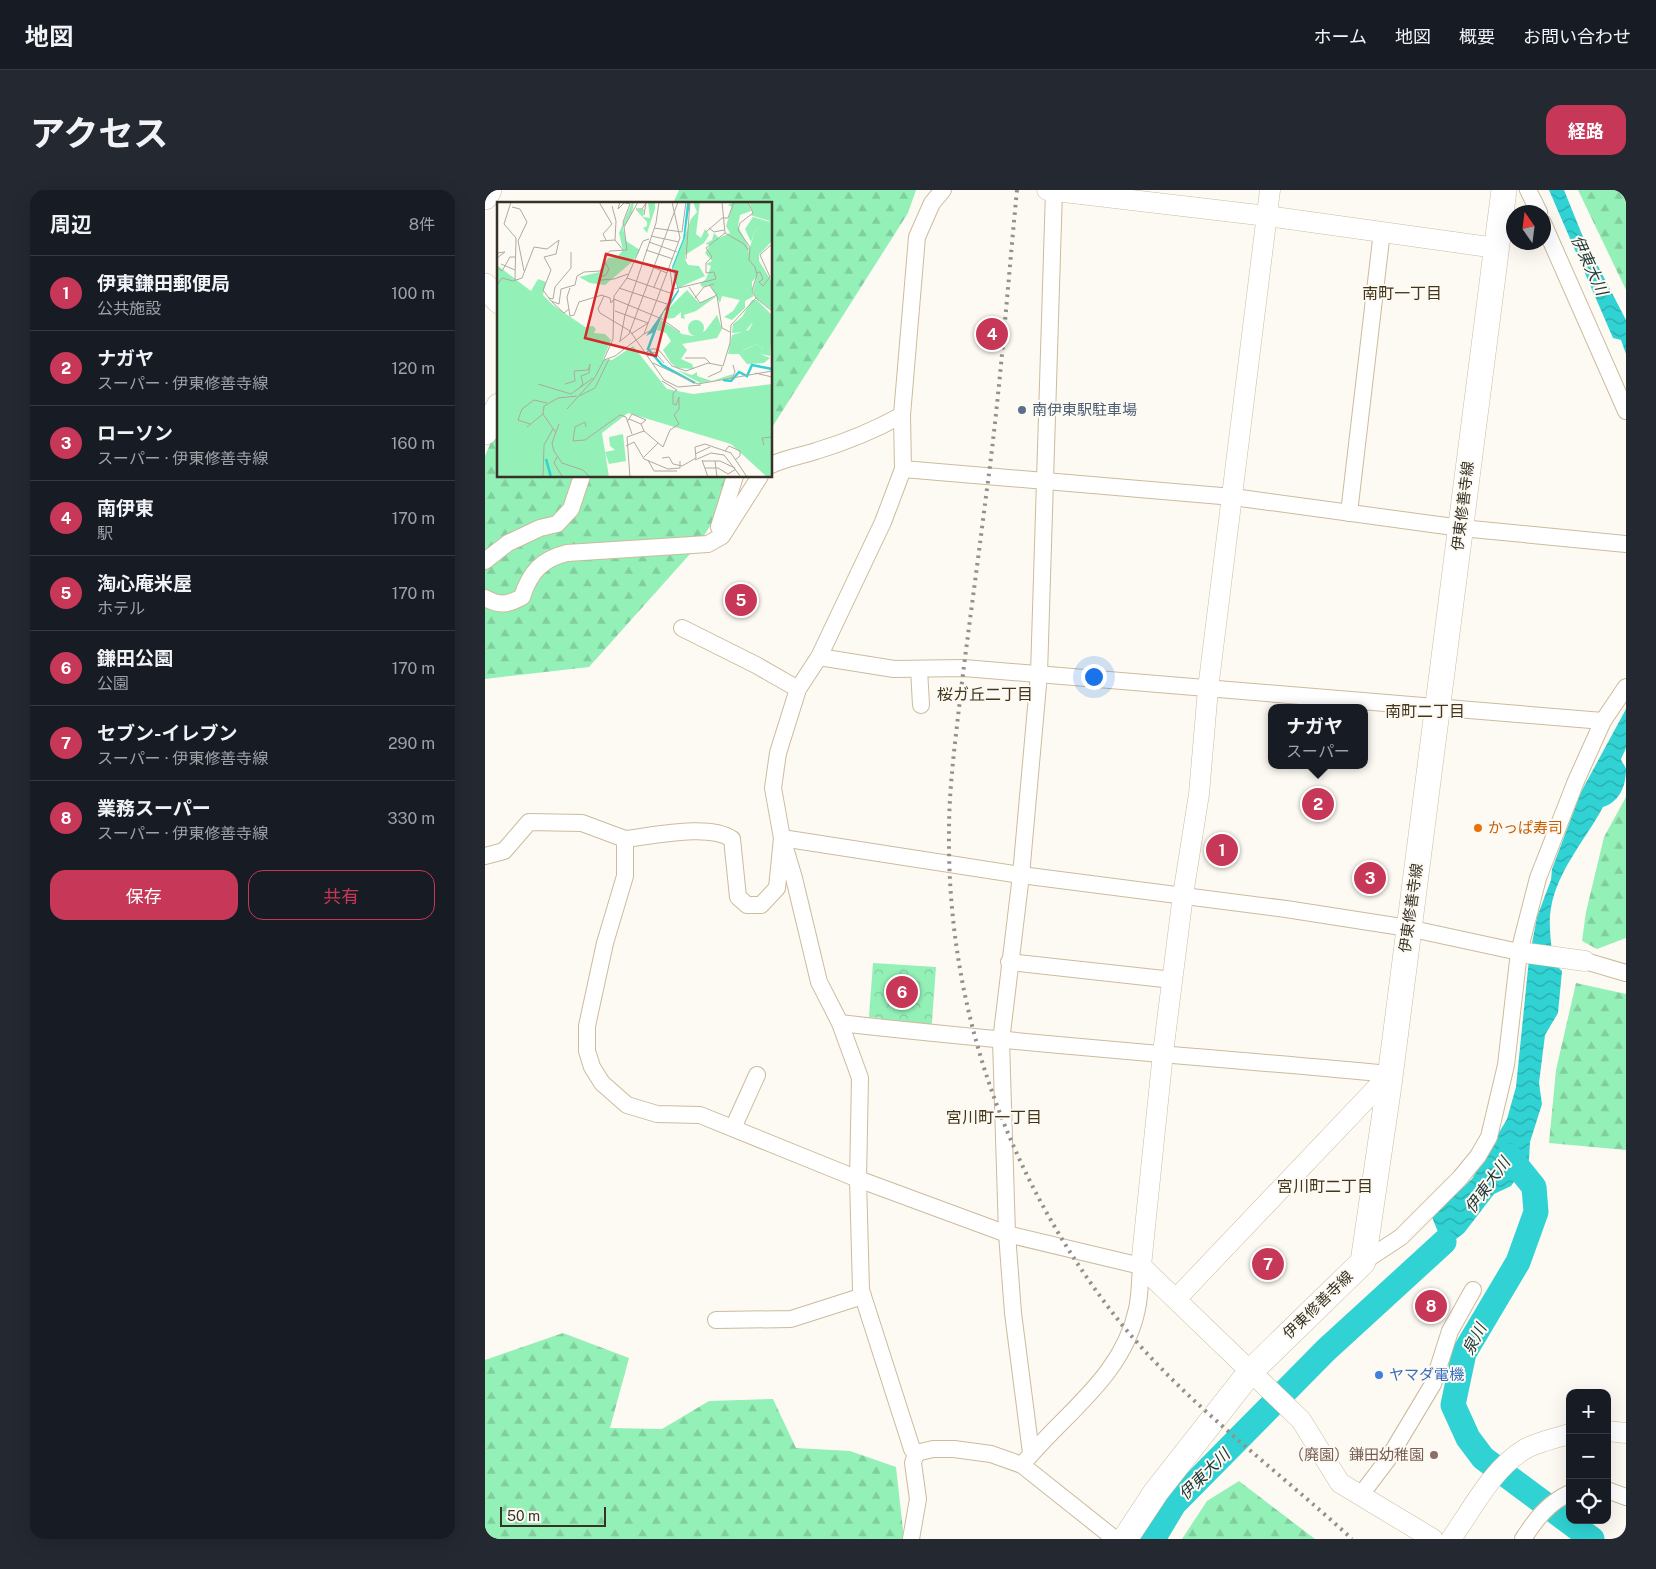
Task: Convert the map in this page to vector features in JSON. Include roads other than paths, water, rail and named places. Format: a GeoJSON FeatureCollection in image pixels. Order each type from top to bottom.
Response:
{"type":"FeatureCollection","features":[{"type":"Feature","properties":{"kind":"main road"},"geometry":{"type":"LineString","coordinates":[[485,197],[489,190]]}},
{"type":"Feature","properties":{"kind":"main road","name":"伊東修善寺線"},"geometry":{"type":"LineString","coordinates":[[1125,1539],[1157,1492],[1363,1262],[1390,1074],[1407,928],[1504,190]]}},
{"type":"Feature","properties":{"kind":"main road"},"geometry":{"type":"LineString","coordinates":[[485,286],[497,300]]}},
{"type":"Feature","properties":{"kind":"main road"},"geometry":{"type":"LineString","coordinates":[[485,432],[497,410]]}},
{"type":"Feature","properties":{"kind":"street"},"geometry":{"type":"LineString","coordinates":[[916,1453],[912,1449],[863,1296],[858,1179],[860,1078],[840,1023],[819,982],[782,838],[773,788],[777,753],[798,689],[819,657],[883,522],[903,469],[902,415],[917,237],[932,203],[943,190]]}},
{"type":"Feature","properties":{"kind":"street"},"geometry":{"type":"LineString","coordinates":[[1027,1459],[1007,1234],[1001,1041],[1009,962],[1021,875],[1039,674],[1052,190],[1382,231],[1496,248]]}},
{"type":"Feature","properties":{"kind":"street"},"geometry":{"type":"LineString","coordinates":[[1027,1459],[1085,1400],[1122,1349],[1137,1308],[1163,1053],[1183,896],[1199,794],[1208,689],[1270,190]]}},
{"type":"Feature","properties":{"kind":"street"},"geometry":{"type":"LineString","coordinates":[[1528,190],[1536,205]]}},
{"type":"Feature","properties":{"kind":"street"},"geometry":{"type":"LineString","coordinates":[[1349,513],[1382,231]]}},
{"type":"Feature","properties":{"kind":"street"},"geometry":{"type":"LineString","coordinates":[[1551,241],[1626,411]]}},
{"type":"Feature","properties":{"kind":"street"},"geometry":{"type":"LineString","coordinates":[[773,464],[782,459],[816,451],[872,431],[902,415]]}},
{"type":"Feature","properties":{"kind":"street"},"geometry":{"type":"LineString","coordinates":[[903,469],[1233,497],[1461,528],[1626,544]]}},
{"type":"Feature","properties":{"kind":"street"},"geometry":{"type":"LineString","coordinates":[[485,561],[508,542],[540,528],[557,524],[571,509],[581,478]]}},
{"type":"Feature","properties":{"kind":"street"},"geometry":{"type":"LineString","coordinates":[[708,544],[722,522],[734,478]]}},
{"type":"Feature","properties":{"kind":"street"},"geometry":{"type":"LineString","coordinates":[[485,598],[499,605],[509,604],[521,597],[527,580],[535,569],[552,556],[567,553],[708,544],[722,536],[758,478]]}},
{"type":"Feature","properties":{"kind":"street"},"geometry":{"type":"LineString","coordinates":[[682,628],[756,665],[798,689]]}},
{"type":"Feature","properties":{"kind":"street"},"geometry":{"type":"LineString","coordinates":[[819,657],[894,669],[964,668],[1603,721]]}},
{"type":"Feature","properties":{"kind":"street"},"geometry":{"type":"LineString","coordinates":[[919,669],[921,705]]}},
{"type":"Feature","properties":{"kind":"street"},"geometry":{"type":"LineString","coordinates":[[1363,1262],[1401,1237],[1460,1178],[1478,1156],[1489,1136],[1506,1065],[1519,952],[1538,878],[1576,781],[1603,721],[1626,688]]}},
{"type":"Feature","properties":{"kind":"street"},"geometry":{"type":"LineString","coordinates":[[485,856],[504,852],[529,822],[582,823],[625,839],[709,831],[725,834],[732,838],[739,897],[747,906],[761,905],[777,888],[782,838]]}},
{"type":"Feature","properties":{"kind":"street"},"geometry":{"type":"LineString","coordinates":[[782,838],[1021,875],[1286,909],[1407,928],[1519,952],[1585,961],[1626,973]]}},
{"type":"Feature","properties":{"kind":"street"},"geometry":{"type":"LineString","coordinates":[[625,839],[625,876],[605,943],[587,1026],[587,1051],[591,1067],[602,1083],[627,1105],[657,1114],[700,1115],[858,1179],[1007,1234],[1141,1266],[1301,1420],[1340,1483],[1433,1539]]}},
{"type":"Feature","properties":{"kind":"street"},"geometry":{"type":"LineString","coordinates":[[1009,962],[1173,980]]}},
{"type":"Feature","properties":{"kind":"street"},"geometry":{"type":"LineString","coordinates":[[840,1023],[1001,1041],[1163,1053],[1390,1074]]}},
{"type":"Feature","properties":{"kind":"street"},"geometry":{"type":"LineString","coordinates":[[1176,1299],[1390,1074]]}},
{"type":"Feature","properties":{"kind":"street"},"geometry":{"type":"LineString","coordinates":[[733,1128],[757,1075]]}},
{"type":"Feature","properties":{"kind":"street"},"geometry":{"type":"LineString","coordinates":[[1361,1496],[1389,1460],[1433,1384],[1450,1331],[1473,1290]]}},
{"type":"Feature","properties":{"kind":"street"},"geometry":{"type":"LineString","coordinates":[[717,1320],[791,1319],[863,1296]]}},
{"type":"Feature","properties":{"kind":"street"},"geometry":{"type":"LineString","coordinates":[[1611,1431],[1626,1433]]}},
{"type":"Feature","properties":{"kind":"street"},"geometry":{"type":"LineString","coordinates":[[1451,1539],[1495,1476],[1511,1460],[1526,1448],[1566,1435]]}},
{"type":"Feature","properties":{"kind":"street"},"geometry":{"type":"LineString","coordinates":[[916,1453],[933,1449],[954,1449],[1027,1459],[1115,1539]]}},
{"type":"Feature","properties":{"kind":"street"},"geometry":{"type":"LineString","coordinates":[[911,1539],[918,1500],[913,1463],[916,1453]]}},
{"type":"Feature","properties":{"kind":"street"},"geometry":{"type":"LineString","coordinates":[[1611,1491],[1626,1497]]}},
{"type":"Feature","properties":{"kind":"street"},"geometry":{"type":"LineString","coordinates":[[1523,1539],[1539,1516],[1564,1496]]}},
{"type":"Feature","properties":{"kind":"water"},"geometry":{"type":"Polygon","coordinates":[[[1549,190],[1564,190],[1583,237],[1626,320],[1626,354],[1621,340],[1613,338],[1549,190]]]}},
{"type":"Feature","properties":{"kind":"water"},"geometry":{"type":"Polygon","coordinates":[[[1626,709],[1626,748],[1621,759],[1626,769],[1623,788],[1617,798],[1609,805],[1603,807],[1563,872],[1552,901],[1550,933],[1553,962],[1562,971],[1558,1013],[1545,1035],[1539,1083],[1542,1104],[1530,1142],[1529,1160],[1511,1186],[1494,1194],[1464,1233],[1439,1252],[1406,1271],[1440,1237],[1432,1217],[1472,1179],[1507,1119],[1516,1087],[1529,959],[1537,917],[1551,880],[1552,869],[1581,792],[1626,709]]]}},
{"type":"Feature","properties":{"kind":"waterway","name":"泉川"},"geometry":{"type":"LineString","coordinates":[[1509,1156],[1534,1187],[1536,1212],[1518,1262],[1464,1353],[1453,1405],[1468,1438],[1483,1458],[1592,1539]]}},
{"type":"Feature","properties":{"kind":"waterway","name":"伊東大川"},"geometry":{"type":"LineString","coordinates":[[1153,1539],[1174,1504],[1326,1350],[1444,1242]]}},
{"type":"Feature","properties":{"kind":"railway"},"geometry":{"type":"LineString","coordinates":[[1017,190],[991,458],[961,690],[950,796],[951,897],[959,961],[972,1024],[990,1086],[1013,1146],[1042,1203],[1074,1259],[1112,1312],[1138,1343],[1196,1402],[1352,1539]]}},
{"type":"Feature","properties":{"kind":"place","name":"南伊東"},"geometry":{"type":"Point","coordinates":[992,334]}},
{"type":"Feature","properties":{"kind":"place","name":"南伊東駅駐車場"},"geometry":{"type":"Point","coordinates":[1022,410]}},
{"type":"Feature","properties":{"kind":"place","name":"淘心庵米屋"},"geometry":{"type":"Point","coordinates":[741,600]}},
{"type":"Feature","properties":{"kind":"place","name":"ナガヤ"},"geometry":{"type":"Point","coordinates":[1318,804]}},
{"type":"Feature","properties":{"kind":"place","name":"かっぱ寿司"},"geometry":{"type":"Point","coordinates":[1478,828]}},
{"type":"Feature","properties":{"kind":"place","name":"伊東鎌田郵便局"},"geometry":{"type":"Point","coordinates":[1222,850]}},
{"type":"Feature","properties":{"kind":"place","name":"ローソン"},"geometry":{"type":"Point","coordinates":[1370,878]}},
{"type":"Feature","properties":{"kind":"place","name":"鎌田公園"},"geometry":{"type":"Point","coordinates":[902,992]}},
{"type":"Feature","properties":{"kind":"place","name":"セブン-イレブン"},"geometry":{"type":"Point","coordinates":[1268,1264]}},
{"type":"Feature","properties":{"kind":"place","name":"業務スーパー"},"geometry":{"type":"Point","coordinates":[1431,1306]}},
{"type":"Feature","properties":{"kind":"place","name":"ヤマダ電機"},"geometry":{"type":"Point","coordinates":[1379,1375]}},
{"type":"Feature","properties":{"kind":"place","name":"（廃園）鎌田幼稚園"},"geometry":{"type":"Point","coordinates":[1434,1455]}},
{"type":"Feature","properties":{"kind":"district","name":"南町一丁目"},"geometry":{"type":"Point","coordinates":[1402,293]}},
{"type":"Feature","properties":{"kind":"district","name":"桜ガ丘二丁目"},"geometry":{"type":"Point","coordinates":[985,694]}},
{"type":"Feature","properties":{"kind":"district","name":"南町二丁目"},"geometry":{"type":"Point","coordinates":[1425,711]}},
{"type":"Feature","properties":{"kind":"district","name":"宮川町一丁目"},"geometry":{"type":"Point","coordinates":[994,1117]}},
{"type":"Feature","properties":{"kind":"district","name":"宮川町二丁目"},"geometry":{"type":"Point","coordinates":[1325,1186]}}]}
